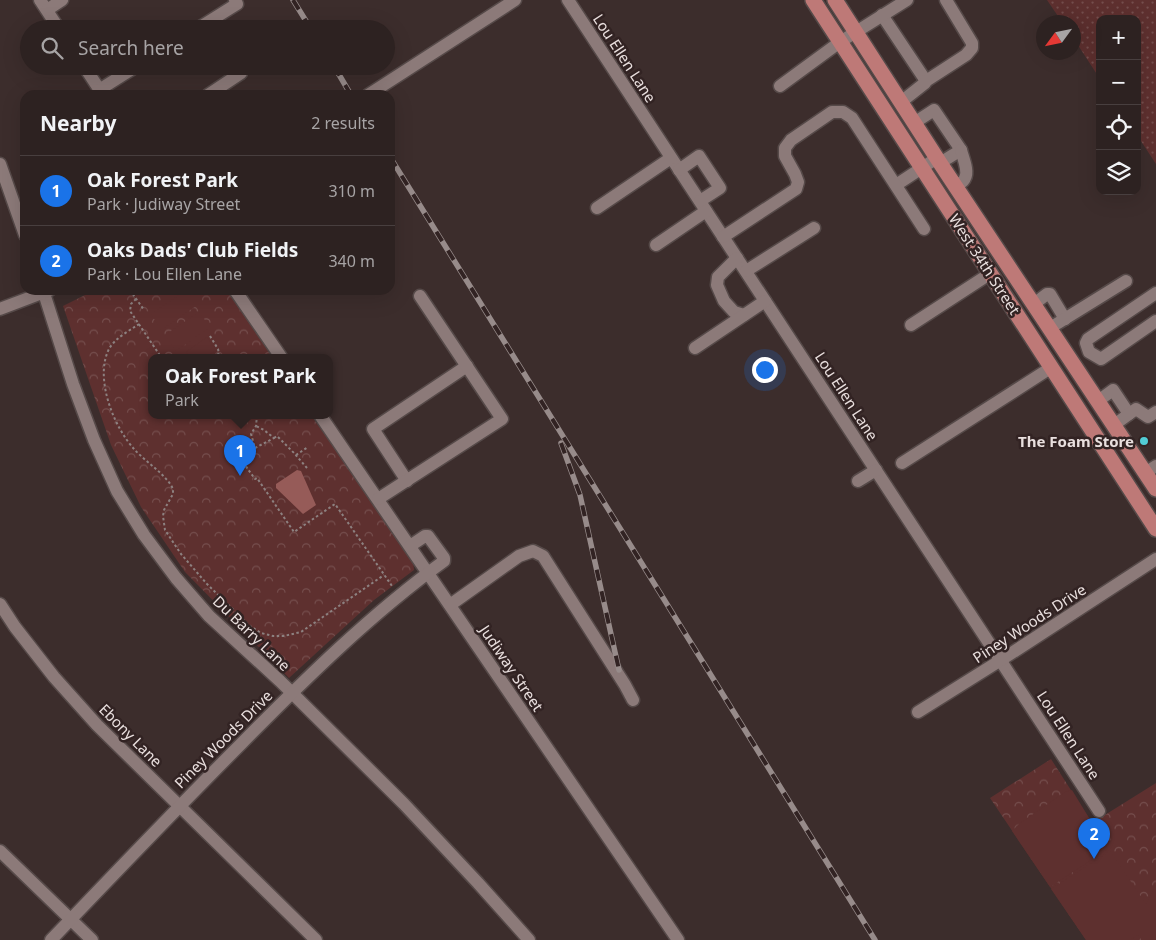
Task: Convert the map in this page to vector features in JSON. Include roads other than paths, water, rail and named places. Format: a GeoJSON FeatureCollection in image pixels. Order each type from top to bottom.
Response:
{"type":"FeatureCollection","features":[{"type":"Feature","properties":{"kind":"main road","name":"West 34th Street"},"geometry":{"type":"LineString","coordinates":[[813,0],[1156,530]]}},
{"type":"Feature","properties":{"kind":"main road","name":"West 34th Street"},"geometry":{"type":"LineString","coordinates":[[835,0],[1114,425],[1151,470],[1156,489]]}},
{"type":"Feature","properties":{"kind":"main road"},"geometry":{"type":"LineString","coordinates":[[1008,299],[1024,288]]}},
{"type":"Feature","properties":{"kind":"main road"},"geometry":{"type":"LineString","coordinates":[[1087,422],[1101,405]]}},
{"type":"Feature","properties":{"kind":"street"},"geometry":{"type":"LineString","coordinates":[[53,20],[43,5],[62,0]]}},
{"type":"Feature","properties":{"kind":"street"},"geometry":{"type":"LineString","coordinates":[[211,20],[237,4],[235,0]]}},
{"type":"Feature","properties":{"kind":"street"},"geometry":{"type":"LineString","coordinates":[[376,90],[515,0]]}},
{"type":"Feature","properties":{"kind":"street","name":"Lou Ellen Lane"},"geometry":{"type":"LineString","coordinates":[[568,0],[1099,811]]}},
{"type":"Feature","properties":{"kind":"street"},"geometry":{"type":"LineString","coordinates":[[780,86],[840,42],[907,0]]}},
{"type":"Feature","properties":{"kind":"street"},"geometry":{"type":"LineString","coordinates":[[901,102],[926,81],[966,55],[972,48],[972,43],[946,0]]}},
{"type":"Feature","properties":{"kind":"street"},"geometry":{"type":"LineString","coordinates":[[882,15],[926,81]]}},
{"type":"Feature","properties":{"kind":"street"},"geometry":{"type":"LineString","coordinates":[[90,75],[100,90]]}},
{"type":"Feature","properties":{"kind":"street"},"geometry":{"type":"LineString","coordinates":[[104,90],[125,75]]}},
{"type":"Feature","properties":{"kind":"street"},"geometry":{"type":"LineString","coordinates":[[216,90],[239,75]]}},
{"type":"Feature","properties":{"kind":"street"},"geometry":{"type":"LineString","coordinates":[[914,123],[934,110],[961,150],[966,176],[964,181],[956,186]]}},
{"type":"Feature","properties":{"kind":"street"},"geometry":{"type":"LineString","coordinates":[[723,236],[796,189],[798,182],[785,156],[785,148],[791,140],[832,112],[843,112],[852,118],[924,229]]}},
{"type":"Feature","properties":{"kind":"street"},"geometry":{"type":"LineString","coordinates":[[896,185],[922,168],[961,150]]}},
{"type":"Feature","properties":{"kind":"street"},"geometry":{"type":"LineString","coordinates":[[656,245],[703,206],[723,193],[699,156],[679,170]]}},
{"type":"Feature","properties":{"kind":"street"},"geometry":{"type":"LineString","coordinates":[[597,208],[672,158]]}},
{"type":"Feature","properties":{"kind":"street"},"geometry":{"type":"LineString","coordinates":[[0,164],[20,221]]}},
{"type":"Feature","properties":{"kind":"street"},"geometry":{"type":"LineString","coordinates":[[746,271],[814,228]]}},
{"type":"Feature","properties":{"kind":"street"},"geometry":{"type":"LineString","coordinates":[[737,258],[718,277],[717,285],[724,301],[734,312],[744,315]]}},
{"type":"Feature","properties":{"kind":"street"},"geometry":{"type":"LineString","coordinates":[[911,325],[991,273]]}},
{"type":"Feature","properties":{"kind":"street"},"geometry":{"type":"LineString","coordinates":[[1050,328],[1126,281]]}},
{"type":"Feature","properties":{"kind":"street"},"geometry":{"type":"LineString","coordinates":[[1073,362],[1087,348],[1088,338],[1156,293]]}},
{"type":"Feature","properties":{"kind":"street"},"geometry":{"type":"LineString","coordinates":[[1034,304],[1047,294],[1050,294],[1065,318]]}},
{"type":"Feature","properties":{"kind":"street"},"geometry":{"type":"LineString","coordinates":[[0,310],[36,295]]}},
{"type":"Feature","properties":{"kind":"street","name":"Du Barry Lane"},"geometry":{"type":"LineString","coordinates":[[47,295],[73,384],[94,440],[117,491],[144,535],[176,578],[209,616],[292,693],[404,804],[529,940]]}},
{"type":"Feature","properties":{"kind":"street"},"geometry":{"type":"LineString","coordinates":[[238,295],[279,354]]}},
{"type":"Feature","properties":{"kind":"street"},"geometry":{"type":"LineString","coordinates":[[378,499],[502,419],[420,296]]}},
{"type":"Feature","properties":{"kind":"street"},"geometry":{"type":"LineString","coordinates":[[695,348],[765,301]]}},
{"type":"Feature","properties":{"kind":"street"},"geometry":{"type":"LineString","coordinates":[[1087,348],[1101,359],[1156,321]]}},
{"type":"Feature","properties":{"kind":"street"},"geometry":{"type":"LineString","coordinates":[[407,481],[373,429],[466,366]]}},
{"type":"Feature","properties":{"kind":"street"},"geometry":{"type":"LineString","coordinates":[[902,463],[1052,367]]}},
{"type":"Feature","properties":{"kind":"street"},"geometry":{"type":"LineString","coordinates":[[1101,405],[1113,390],[1129,414]]}},
{"type":"Feature","properties":{"kind":"street"},"geometry":{"type":"LineString","coordinates":[[1114,425],[1136,409],[1148,417],[1156,412]]}},
{"type":"Feature","properties":{"kind":"street","name":"Judiway Street"},"geometry":{"type":"LineString","coordinates":[[323,419],[678,940]]}},
{"type":"Feature","properties":{"kind":"street"},"geometry":{"type":"LineString","coordinates":[[858,481],[876,470]]}},
{"type":"Feature","properties":{"kind":"street","name":"Piney Woods Drive"},"geometry":{"type":"LineString","coordinates":[[51,940],[292,693],[381,610],[444,561],[444,558],[428,536],[410,546]]}},
{"type":"Feature","properties":{"kind":"street"},"geometry":{"type":"LineString","coordinates":[[450,605],[519,556],[533,551],[544,556],[633,700]]}},
{"type":"Feature","properties":{"kind":"street","name":"Piney Woods Drive"},"geometry":{"type":"LineString","coordinates":[[918,712],[1156,559]]}},
{"type":"Feature","properties":{"kind":"street","name":"Ebony Lane"},"geometry":{"type":"LineString","coordinates":[[0,604],[14,627],[54,677],[97,724],[316,940]]}},
{"type":"Feature","properties":{"kind":"street"},"geometry":{"type":"LineString","coordinates":[[0,851],[92,940]]}},
{"type":"Feature","properties":{"kind":"railway"},"geometry":{"type":"LineString","coordinates":[[293,0],[305,20]]}},
{"type":"Feature","properties":{"kind":"railway"},"geometry":{"type":"LineString","coordinates":[[339,75],[348,90]]}},
{"type":"Feature","properties":{"kind":"railway"},"geometry":{"type":"LineString","coordinates":[[395,165],[875,940]]}},
{"type":"Feature","properties":{"kind":"railway"},"geometry":{"type":"LineString","coordinates":[[561,443],[580,495],[619,670]]}},
{"type":"Feature","properties":{"kind":"place","name":"The Foam Store"},"geometry":{"type":"Point","coordinates":[1144,441]}},
{"type":"Feature","properties":{"kind":"place","name":"Oak Forest Park"},"geometry":{"type":"Point","coordinates":[240,476]}},
{"type":"Feature","properties":{"kind":"place","name":"Oaks Dads' Club Fields"},"geometry":{"type":"Point","coordinates":[1094,859]}}]}
